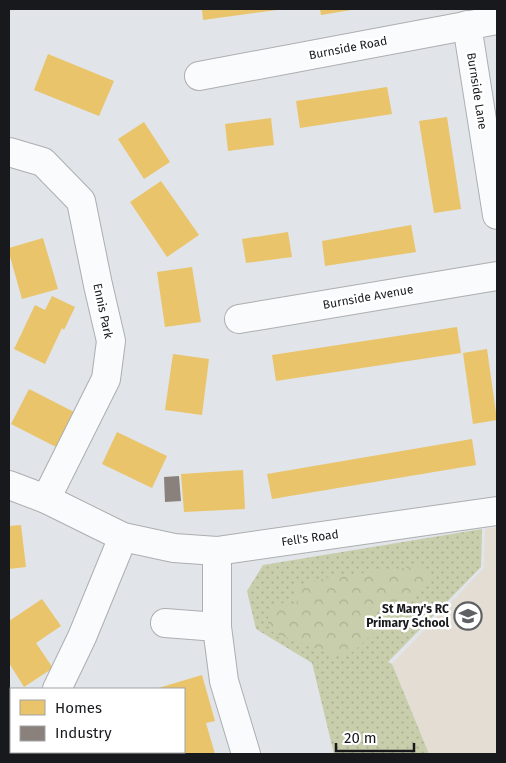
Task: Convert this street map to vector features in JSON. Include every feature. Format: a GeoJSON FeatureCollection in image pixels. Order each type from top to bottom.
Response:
{"type":"FeatureCollection","features":[{"type":"Feature","properties":{"kind":"street","name":"Burnside Road"},"geometry":{"type":"LineString","coordinates":[[199,76],[497,20]]}},
{"type":"Feature","properties":{"kind":"street","name":"Burnside Lane"},"geometry":{"type":"LineString","coordinates":[[467,25],[497,216]]}},
{"type":"Feature","properties":{"kind":"street","name":"Ennis Park"},"geometry":{"type":"LineString","coordinates":[[9,152],[43,162],[81,201],[111,341],[106,379],[46,499]]}},
{"type":"Feature","properties":{"kind":"street","name":"Burnside Avenue"},"geometry":{"type":"LineString","coordinates":[[239,319],[497,276]]}},
{"type":"Feature","properties":{"kind":"street"},"geometry":{"type":"LineString","coordinates":[[9,485],[46,499],[123,536],[82,637],[57,688]]}},
{"type":"Feature","properties":{"kind":"street","name":"Fell's Road"},"geometry":{"type":"LineString","coordinates":[[123,536],[174,548],[217,551],[497,511]]}},
{"type":"Feature","properties":{"kind":"street"},"geometry":{"type":"LineString","coordinates":[[217,551],[217,627],[224,681],[246,754]]}},
{"type":"Feature","properties":{"kind":"street"},"geometry":{"type":"LineString","coordinates":[[165,623],[217,627]]}},
{"type":"Feature","properties":{"kind":"shaded area","name":"St Mary's RC Primary School"},"geometry":{"type":"Polygon","coordinates":[[[497,527],[497,754],[429,754],[392,664],[484,568],[485,529],[497,527]]]}},
{"type":"Feature","properties":{"kind":"green space"},"geometry":{"type":"Polygon","coordinates":[[[482,529],[481,567],[388,662],[392,664],[429,754],[334,754],[312,663],[256,629],[247,591],[263,565],[482,529]]]}},
{"type":"Feature","properties":{"kind":"green space"},"geometry":{"type":"Polygon","coordinates":[[[421,566],[431,578],[353,652],[337,656],[274,633],[268,626],[268,614],[273,607],[283,603],[291,605],[297,602],[293,586],[330,577],[421,566]]]}},
{"type":"Feature","properties":{"kind":"building: Homes"},"geometry":{"type":"Polygon","coordinates":[[[202,9],[277,9],[277,10],[203,20],[202,9]]]}},
{"type":"Feature","properties":{"kind":"building: Homes"},"geometry":{"type":"Polygon","coordinates":[[[320,9],[351,9],[351,10],[321,15],[320,9]]]}},
{"type":"Feature","properties":{"kind":"building: Homes"},"geometry":{"type":"Polygon","coordinates":[[[48,54],[114,81],[99,116],[34,90],[48,54]]]}},
{"type":"Feature","properties":{"kind":"building: Homes"},"geometry":{"type":"Polygon","coordinates":[[[387,87],[392,114],[300,128],[296,101],[387,87]]]}},
{"type":"Feature","properties":{"kind":"building: Homes"},"geometry":{"type":"Polygon","coordinates":[[[447,117],[461,209],[434,213],[419,121],[447,117]]]}},
{"type":"Feature","properties":{"kind":"building: Homes"},"geometry":{"type":"Polygon","coordinates":[[[271,118],[274,145],[228,151],[225,124],[271,118]]]}},
{"type":"Feature","properties":{"kind":"building: Homes"},"geometry":{"type":"Polygon","coordinates":[[[144,122],[170,162],[144,179],[118,139],[144,122]]]}},
{"type":"Feature","properties":{"kind":"building: Homes"},"geometry":{"type":"Polygon","coordinates":[[[161,181],[199,235],[167,257],[130,202],[161,181]]]}},
{"type":"Feature","properties":{"kind":"building: Homes"},"geometry":{"type":"Polygon","coordinates":[[[411,225],[416,252],[325,266],[322,241],[411,225]]]}},
{"type":"Feature","properties":{"kind":"building: Homes"},"geometry":{"type":"Polygon","coordinates":[[[288,232],[292,257],[246,263],[242,239],[288,232]]]}},
{"type":"Feature","properties":{"kind":"building: Homes"},"geometry":{"type":"Polygon","coordinates":[[[43,238],[58,289],[22,299],[9,248],[43,238]]]}},
{"type":"Feature","properties":{"kind":"building: Homes"},"geometry":{"type":"Polygon","coordinates":[[[192,267],[201,322],[165,327],[157,272],[192,267]]]}},
{"type":"Feature","properties":{"kind":"building: Homes"},"geometry":{"type":"Polygon","coordinates":[[[52,296],[75,307],[64,330],[62,328],[45,364],[14,349],[35,305],[45,310],[52,296]]]}},
{"type":"Feature","properties":{"kind":"building: Homes"},"geometry":{"type":"Polygon","coordinates":[[[457,327],[461,353],[276,381],[272,355],[457,327]]]}},
{"type":"Feature","properties":{"kind":"building: Homes"},"geometry":{"type":"Polygon","coordinates":[[[487,349],[497,420],[473,424],[463,353],[487,349]]]}},
{"type":"Feature","properties":{"kind":"building: Homes"},"geometry":{"type":"Polygon","coordinates":[[[173,354],[209,359],[202,415],[165,410],[173,354]]]}},
{"type":"Feature","properties":{"kind":"building: Homes"},"geometry":{"type":"Polygon","coordinates":[[[29,389],[78,414],[60,449],[11,424],[29,389]]]}},
{"type":"Feature","properties":{"kind":"building: Homes"},"geometry":{"type":"Polygon","coordinates":[[[117,432],[167,456],[152,488],[102,464],[117,432]]]}},
{"type":"Feature","properties":{"kind":"building: Homes"},"geometry":{"type":"Polygon","coordinates":[[[472,439],[476,465],[272,499],[267,474],[472,439]]]}},
{"type":"Feature","properties":{"kind":"building: Homes"},"geometry":{"type":"Polygon","coordinates":[[[243,470],[245,509],[184,512],[181,474],[243,470]]]}},
{"type":"Feature","properties":{"kind":"building: Homes"},"geometry":{"type":"Polygon","coordinates":[[[21,525],[26,567],[9,569],[9,526],[21,525]]]}},
{"type":"Feature","properties":{"kind":"building: Homes"},"geometry":{"type":"Polygon","coordinates":[[[42,599],[61,626],[36,643],[53,668],[24,687],[9,663],[9,621],[42,599]]]}},
{"type":"Feature","properties":{"kind":"building: Homes"},"geometry":{"type":"Polygon","coordinates":[[[202,675],[215,721],[206,723],[215,754],[180,754],[185,753],[185,688],[158,688],[202,675]]]}},
{"type":"Feature","properties":{"kind":"building: Homes"},"geometry":{"type":"Polygon","coordinates":[[[112,753],[113,754],[74,754],[112,753]]]}},
{"type":"Feature","properties":{"kind":"building: Industry"},"geometry":{"type":"Polygon","coordinates":[[[179,476],[181,501],[165,502],[164,477],[179,476]]]}},
{"type":"Feature","properties":{"kind":"place","name":"St Mary's RC Primary School"},"geometry":{"type":"Point","coordinates":[468,616]}}]}
